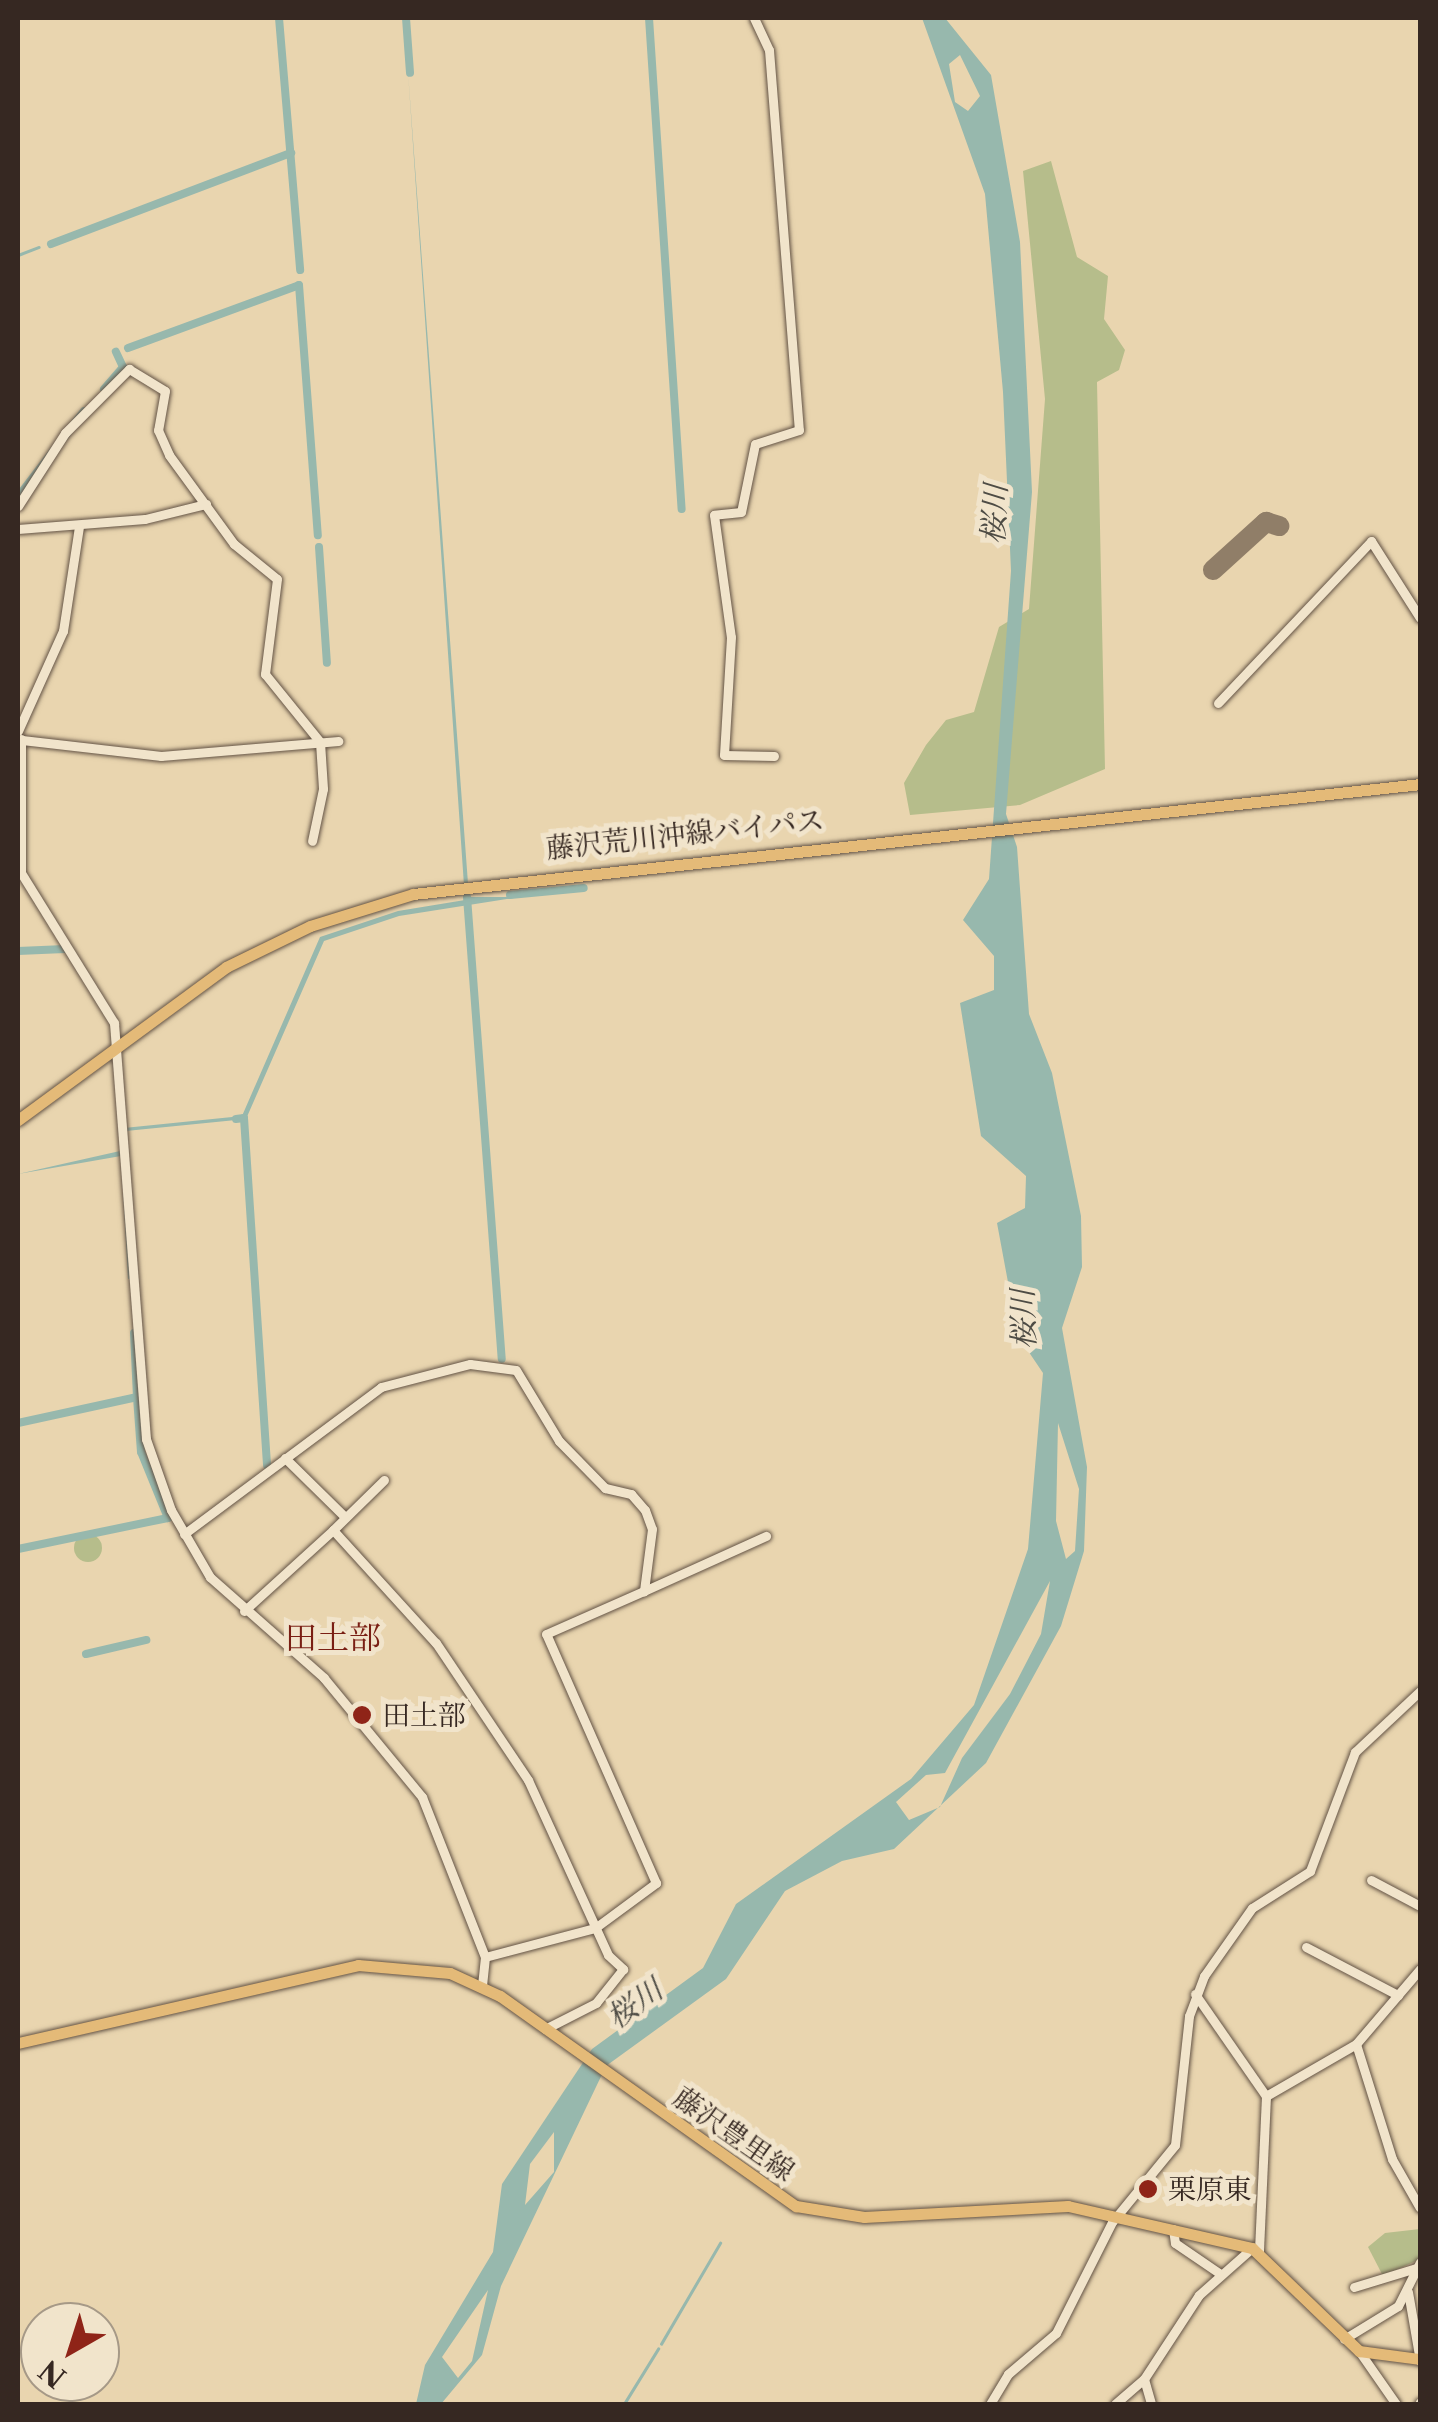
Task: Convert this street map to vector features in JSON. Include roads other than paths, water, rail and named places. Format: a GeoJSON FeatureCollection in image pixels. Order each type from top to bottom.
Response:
{"type":"FeatureCollection","features":[{"type":"Feature","properties":{"kind":"main road","name":"藤沢荒川沖線バイパス"},"geometry":{"type":"LineString","coordinates":[[18,1120],[226,967],[350,911],[470,883],[1420,784]]}},
{"type":"Feature","properties":{"kind":"main road","name":"藤沢豊里線"},"geometry":{"type":"LineString","coordinates":[[18,2042],[358,1965],[418,1967],[482,1986],[784,2201],[839,2216],[1032,2206],[1117,2216],[1256,2250]]}},
{"type":"Feature","properties":{"kind":"main road"},"geometry":{"type":"LineString","coordinates":[[1256,2250],[1359,2351],[1420,2360]]}},
{"type":"Feature","properties":{"kind":"street"},"geometry":{"type":"LineString","coordinates":[[754,18],[769,50],[798,430],[755,444],[741,512],[714,515],[731,637],[724,756],[774,756]]}},
{"type":"Feature","properties":{"kind":"street"},"geometry":{"type":"LineString","coordinates":[[18,506],[64,433],[129,369],[165,391],[161,441],[234,544],[278,579],[264,674],[320,742],[324,789],[312,841]]}},
{"type":"Feature","properties":{"kind":"street"},"geometry":{"type":"LineString","coordinates":[[18,528],[78,527],[206,504]]}},
{"type":"Feature","properties":{"kind":"street"},"geometry":{"type":"LineString","coordinates":[[78,527],[63,631],[19,734],[19,871],[98,988],[118,1043],[146,1439],[184,1534],[244,1611],[324,1678],[407,1776],[484,1957],[482,1986]]}},
{"type":"Feature","properties":{"kind":"street"},"geometry":{"type":"LineString","coordinates":[[1218,703],[1371,540],[1420,618]]}},
{"type":"Feature","properties":{"kind":"street"},"geometry":{"type":"LineString","coordinates":[[19,734],[176,756],[338,741]]}},
{"type":"Feature","properties":{"kind":"street"},"geometry":{"type":"LineString","coordinates":[[184,1534],[381,1387],[470,1364],[516,1370],[559,1441],[605,1488],[632,1494],[652,1529],[644,1591]]}},
{"type":"Feature","properties":{"kind":"street"},"geometry":{"type":"LineString","coordinates":[[286,1458],[344,1516]]}},
{"type":"Feature","properties":{"kind":"street"},"geometry":{"type":"LineString","coordinates":[[244,1611],[384,1480]]}},
{"type":"Feature","properties":{"kind":"street"},"geometry":{"type":"LineString","coordinates":[[333,1530],[436,1644],[528,1780],[595,1928],[623,1969],[596,2003],[547,2030]]}},
{"type":"Feature","properties":{"kind":"street"},"geometry":{"type":"LineString","coordinates":[[484,1957],[595,1928],[656,1883],[546,1634],[766,1536]]}},
{"type":"Feature","properties":{"kind":"street"},"geometry":{"type":"LineString","coordinates":[[990,2404],[1008,2374],[1062,2324],[1117,2216],[1175,2145],[1194,1994],[1244,1916],[1317,1862],[1355,1752],[1420,1694]]}},
{"type":"Feature","properties":{"kind":"street"},"geometry":{"type":"LineString","coordinates":[[1372,1880],[1420,1906]]}},
{"type":"Feature","properties":{"kind":"street"},"geometry":{"type":"LineString","coordinates":[[1306,1947],[1398,1995]]}},
{"type":"Feature","properties":{"kind":"street"},"geometry":{"type":"LineString","coordinates":[[1266,2096],[1356,2044],[1420,1969]]}},
{"type":"Feature","properties":{"kind":"street"},"geometry":{"type":"LineString","coordinates":[[1173,2229],[1175,2243],[1228,2277],[1256,2250],[1266,2096],[1194,1994]]}},
{"type":"Feature","properties":{"kind":"street"},"geometry":{"type":"LineString","coordinates":[[1356,2044],[1384,2139],[1420,2208]]}},
{"type":"Feature","properties":{"kind":"street"},"geometry":{"type":"LineString","coordinates":[[1354,2287],[1418,2265]]}},
{"type":"Feature","properties":{"kind":"street"},"geometry":{"type":"LineString","coordinates":[[1418,2265],[1408,2292],[1420,2360]]}},
{"type":"Feature","properties":{"kind":"street"},"geometry":{"type":"LineString","coordinates":[[1114,2404],[1144,2379],[1219,2273]]}},
{"type":"Feature","properties":{"kind":"street"},"geometry":{"type":"LineString","coordinates":[[1344,2340],[1408,2292]]}},
{"type":"Feature","properties":{"kind":"street"},"geometry":{"type":"LineString","coordinates":[[1359,2351],[1396,2404]]}},
{"type":"Feature","properties":{"kind":"street"},"geometry":{"type":"LineString","coordinates":[[1144,2379],[1151,2404]]}},
{"type":"Feature","properties":{"kind":"water","name":"桜川"},"geometry":{"type":"Polygon","coordinates":[[[922,18],[945,18],[991,75],[1020,242],[1032,492],[1006,814],[1017,847],[1029,1014],[1052,1073],[1081,1216],[1082,1267],[1062,1328],[1087,1467],[1084,1551],[1061,1626],[986,1763],[941,1805],[962,1758],[1010,1694],[1041,1634],[1050,1581],[945,1773],[926,1775],[896,1802],[909,1820],[938,1808],[894,1849],[842,1861],[785,1891],[726,1979],[606,2066],[501,2286],[482,2355],[441,2404],[416,2404],[425,2365],[493,2252],[502,2184],[592,2049],[703,1968],[736,1904],[911,1779],[974,1705],[1028,1549],[1043,1373],[1018,1336],[997,1223],[1025,1208],[1026,1176],[981,1136],[960,1003],[994,990],[994,956],[963,920],[989,879],[1011,571],[1003,392],[985,194],[922,18]],[[960,55],[949,64],[955,102],[968,111],[980,96],[960,55]],[[1058,1423],[1056,1521],[1066,1559],[1075,1551],[1079,1489],[1058,1423]],[[554,2132],[530,2164],[525,2205],[554,2172],[554,2132]],[[488,2290],[442,2357],[458,2378],[472,2361],[488,2290]]]}},
{"type":"Feature","properties":{"kind":"water"},"geometry":{"type":"Polygon","coordinates":[[[408,72],[469,897],[520,897],[399,916],[324,941],[246,1119],[126,1131],[133,1278],[128,1279],[121,1156],[18,1174],[120,1151],[117,1082],[124,1128],[242,1116],[320,937],[398,911],[465,900],[408,72]]]}},
{"type":"Feature","properties":{"kind":"waterway"},"geometry":{"type":"LineString","coordinates":[[279,18],[300,270]]}},
{"type":"Feature","properties":{"kind":"waterway"},"geometry":{"type":"LineString","coordinates":[[406,18],[410,73]]}},
{"type":"Feature","properties":{"kind":"waterway"},"geometry":{"type":"LineString","coordinates":[[649,18],[682,509]]}},
{"type":"Feature","properties":{"kind":"waterway"},"geometry":{"type":"LineString","coordinates":[[51,244],[291,153]]}},
{"type":"Feature","properties":{"kind":"waterway"},"geometry":{"type":"LineString","coordinates":[[18,255],[39,247]]}},
{"type":"Feature","properties":{"kind":"waterway"},"geometry":{"type":"LineString","coordinates":[[128,348],[299,285],[318,535]]}},
{"type":"Feature","properties":{"kind":"waterway"},"geometry":{"type":"LineString","coordinates":[[104,389],[123,367],[116,352]]}},
{"type":"Feature","properties":{"kind":"waterway"},"geometry":{"type":"LineString","coordinates":[[18,497],[84,411]]}},
{"type":"Feature","properties":{"kind":"waterway"},"geometry":{"type":"LineString","coordinates":[[319,547],[327,663]]}},
{"type":"Feature","properties":{"kind":"waterway"},"geometry":{"type":"LineString","coordinates":[[510,895],[584,888]]}},
{"type":"Feature","properties":{"kind":"waterway"},"geometry":{"type":"LineString","coordinates":[[467,897],[502,1359]]}},
{"type":"Feature","properties":{"kind":"waterway"},"geometry":{"type":"LineString","coordinates":[[18,951],[65,949]]}},
{"type":"Feature","properties":{"kind":"waterway"},"geometry":{"type":"LineString","coordinates":[[236,1119],[244,1118],[267,1465]]}},
{"type":"Feature","properties":{"kind":"waterway"},"geometry":{"type":"LineString","coordinates":[[18,1423],[137,1397],[134,1333]]}},
{"type":"Feature","properties":{"kind":"waterway"},"geometry":{"type":"LineString","coordinates":[[18,1549],[168,1518],[141,1452],[137,1397]]}},
{"type":"Feature","properties":{"kind":"waterway"},"geometry":{"type":"LineString","coordinates":[[86,1654],[146,1640]]}},
{"type":"Feature","properties":{"kind":"waterway"},"geometry":{"type":"LineString","coordinates":[[661,2344],[720,2243]]}},
{"type":"Feature","properties":{"kind":"waterway"},"geometry":{"type":"LineString","coordinates":[[624,2404],[658,2349]]}},
{"type":"Feature","properties":{"kind":"place","name":"田土部"},"geometry":{"type":"Point","coordinates":[362,1715]}},
{"type":"Feature","properties":{"kind":"place","name":"栗原東"},"geometry":{"type":"Point","coordinates":[1148,2189]}},
{"type":"Feature","properties":{"kind":"district","name":"田土部"},"geometry":{"type":"Point","coordinates":[333,1638]}}]}
